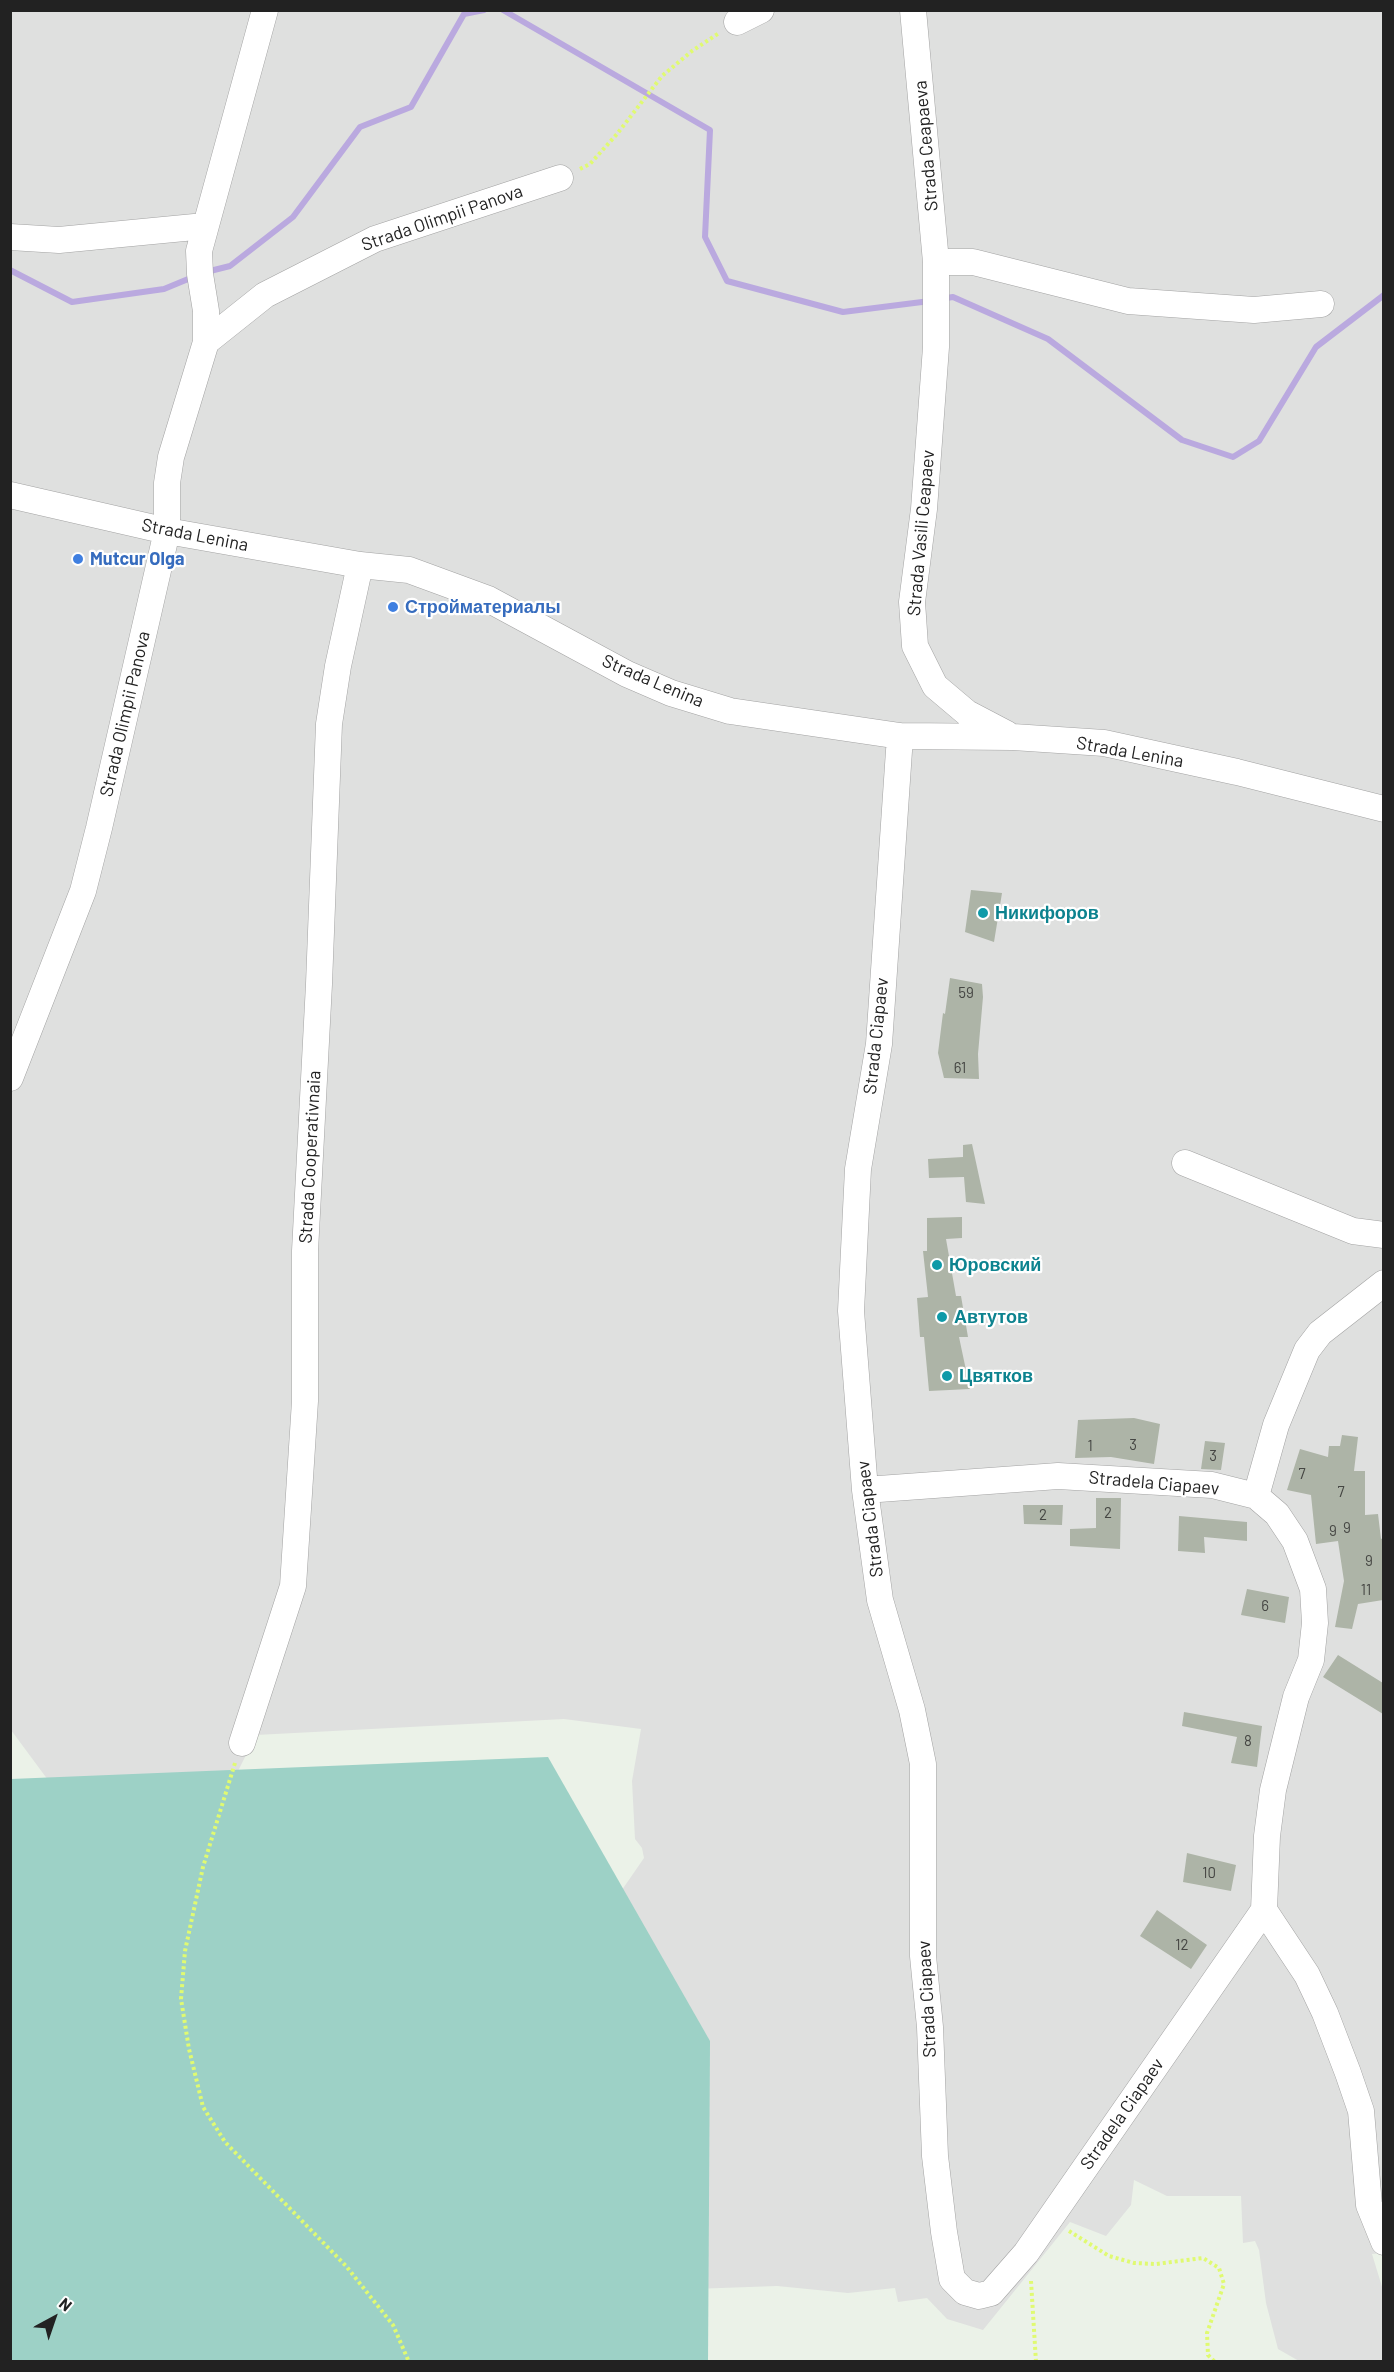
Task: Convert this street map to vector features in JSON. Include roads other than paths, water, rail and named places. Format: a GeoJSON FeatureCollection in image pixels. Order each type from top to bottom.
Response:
{"type":"FeatureCollection","features":[{"type":"Feature","properties":{"kind":"street","name":"Strada Olimpii Panova"},"geometry":{"type":"LineString","coordinates":[[10,1078],[83,891],[102,816],[167,531],[167,483],[171,457],[206,342],[206,311],[199,250],[265,10]]}},
{"type":"Feature","properties":{"kind":"street"},"geometry":{"type":"LineString","coordinates":[[737,22],[761,10]]}},
{"type":"Feature","properties":{"kind":"street","name":"Strada Ceapaeva"},"geometry":{"type":"LineString","coordinates":[[913,10],[936,272]]}},
{"type":"Feature","properties":{"kind":"street","name":"Strada Olimpii Panova"},"geometry":{"type":"LineString","coordinates":[[206,342],[265,295],[375,239],[560,178]]}},
{"type":"Feature","properties":{"kind":"street"},"geometry":{"type":"LineString","coordinates":[[10,237],[59,240],[205,226]]}},
{"type":"Feature","properties":{"kind":"street"},"geometry":{"type":"LineString","coordinates":[[936,272],[973,262],[1128,301],[1254,310],[1321,304]]}},
{"type":"Feature","properties":{"kind":"street","name":"Strada Vasili Ceapaev"},"geometry":{"type":"LineString","coordinates":[[936,272],[936,347],[924,509],[912,602],[915,646],[935,686],[967,713],[1013,737]]}},
{"type":"Feature","properties":{"kind":"street","name":"Strada Lenina"},"geometry":{"type":"LineString","coordinates":[[10,495],[167,531],[360,565],[409,570],[488,599],[627,674],[691,699],[730,711],[900,736],[1013,737],[1104,743],[1237,772],[1383,809]]}},
{"type":"Feature","properties":{"kind":"street","name":"Strada Cooperativnaia"},"geometry":{"type":"LineString","coordinates":[[242,1743],[293,1586],[305,1401],[305,1251],[319,984],[329,724],[338,666],[360,565]]}},
{"type":"Feature","properties":{"kind":"street","name":"Strada Ciapaev"},"geometry":{"type":"LineString","coordinates":[[900,736],[879,1044],[858,1169],[850,1311],[865,1490],[880,1600],[912,1710],[922,1764],[923,1956],[930,2027],[935,2157],[952,2279],[965,2292]]}},
{"type":"Feature","properties":{"kind":"street"},"geometry":{"type":"LineString","coordinates":[[1185,1163],[1353,1231],[1383,1235]]}},
{"type":"Feature","properties":{"kind":"street"},"geometry":{"type":"LineString","coordinates":[[1256,1496],[1276,1425],[1307,1350],[1320,1333],[1383,1283]]}},
{"type":"Feature","properties":{"kind":"street","name":"Stradela Ciapaev"},"geometry":{"type":"LineString","coordinates":[[865,1490],[1058,1476],[1212,1485],[1256,1496],[1277,1514],[1295,1541],[1313,1589],[1315,1623],[1311,1660],[1296,1697],[1273,1790],[1264,1910],[1026,2253],[991,2293],[979,2295],[965,2292]]}},
{"type":"Feature","properties":{"kind":"street"},"geometry":{"type":"LineString","coordinates":[[1264,1910],[1307,1975],[1325,2013],[1348,2073],[1361,2111],[1369,2205],[1383,2242]]}},
{"type":"Feature","properties":{"kind":"waterway"},"geometry":{"type":"LineString","coordinates":[[206,272],[230,266],[293,217],[360,127],[411,107],[464,14],[484,10]]}},
{"type":"Feature","properties":{"kind":"waterway"},"geometry":{"type":"LineString","coordinates":[[503,10],[710,130],[705,237],[727,281],[843,312],[930,301]]}},
{"type":"Feature","properties":{"kind":"waterway"},"geometry":{"type":"LineString","coordinates":[[10,270],[72,302],[164,289],[193,277]]}},
{"type":"Feature","properties":{"kind":"waterway"},"geometry":{"type":"LineString","coordinates":[[940,299],[953,297],[1048,339],[1182,440],[1233,457],[1259,441],[1316,347],[1384,295]]}},
{"type":"Feature","properties":{"kind":"place","name":"Mutcur Olga"},"geometry":{"type":"Point","coordinates":[78,559]}},
{"type":"Feature","properties":{"kind":"place","name":"Стройматериалы"},"geometry":{"type":"Point","coordinates":[393,607]}},
{"type":"Feature","properties":{"kind":"place","name":"Никифоров"},"geometry":{"type":"Point","coordinates":[983,913]}},
{"type":"Feature","properties":{"kind":"place","name":"Юровский"},"geometry":{"type":"Point","coordinates":[937,1265]}},
{"type":"Feature","properties":{"kind":"place","name":"Автутов"},"geometry":{"type":"Point","coordinates":[942,1317]}},
{"type":"Feature","properties":{"kind":"place","name":"Цвятков"},"geometry":{"type":"Point","coordinates":[947,1376]}}]}
